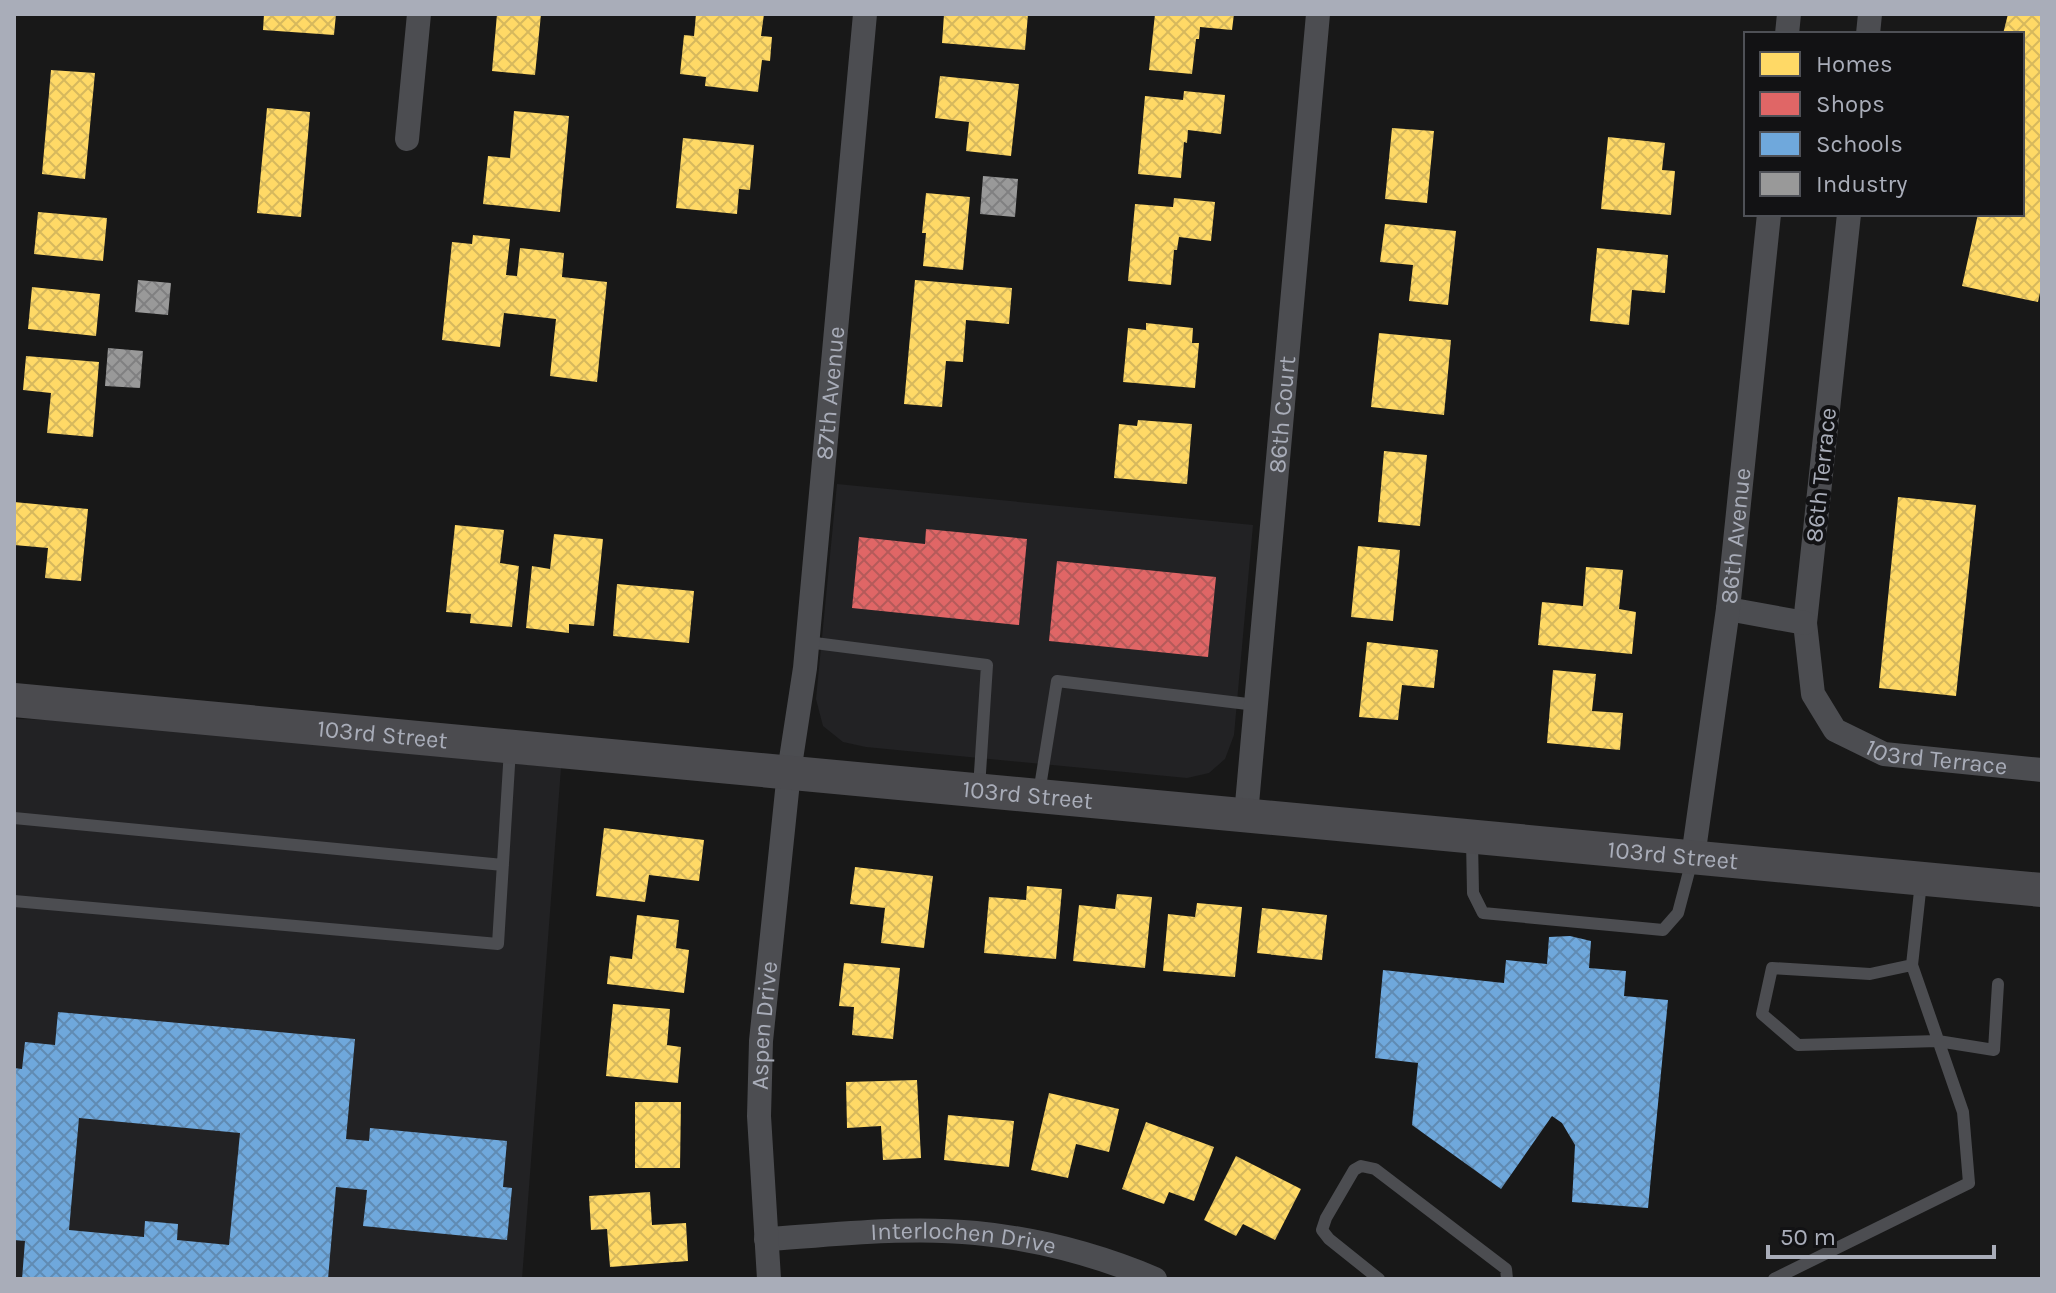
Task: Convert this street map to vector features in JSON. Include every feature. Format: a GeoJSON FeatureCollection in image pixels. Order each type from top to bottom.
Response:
{"type":"FeatureCollection","features":[{"type":"Feature","properties":{"kind":"street"},"geometry":{"type":"LineString","coordinates":[[407,139],[419,14]]}},
{"type":"Feature","properties":{"kind":"street","name":"87th Avenue"},"geometry":{"type":"LineString","coordinates":[[789,772],[807,642],[865,14]]}},
{"type":"Feature","properties":{"kind":"street","name":"86th Court"},"geometry":{"type":"LineString","coordinates":[[1246,815],[1318,14]]}},
{"type":"Feature","properties":{"kind":"street","name":"86th Avenue"},"geometry":{"type":"LineString","coordinates":[[1693,857],[1728,609],[1769,216]]}},
{"type":"Feature","properties":{"kind":"street","name":"86th Terrace"},"geometry":{"type":"LineString","coordinates":[[1835,730],[1813,694],[1805,623],[1849,216]]}},
{"type":"Feature","properties":{"kind":"street"},"geometry":{"type":"LineString","coordinates":[[1728,609],[1805,623]]}},
{"type":"Feature","properties":{"kind":"street","name":"103rd Street"},"geometry":{"type":"LineString","coordinates":[[14,700],[2042,890]]}},
{"type":"Feature","properties":{"kind":"street","name":"103rd Terrace"},"geometry":{"type":"LineString","coordinates":[[1835,730],[1884,754],[2042,770]]}},
{"type":"Feature","properties":{"kind":"street","name":"Aspen Drive"},"geometry":{"type":"LineString","coordinates":[[769,1279],[759,1081],[789,772]]}},
{"type":"Feature","properties":{"kind":"street","name":"Interlochen Drive"},"geometry":{"type":"LineString","coordinates":[[766,1239],[926,1231],[976,1233],[1076,1251],[1155,1279]]}},
{"type":"Feature","properties":{"kind":"lane"},"geometry":{"type":"LineString","coordinates":[[807,642],[987,665],[979,790]]}},
{"type":"Feature","properties":{"kind":"lane"},"geometry":{"type":"LineString","coordinates":[[1039,796],[1057,681],[1256,705]]}},
{"type":"Feature","properties":{"kind":"lane"},"geometry":{"type":"LineString","coordinates":[[14,901],[498,944],[511,746]]}},
{"type":"Feature","properties":{"kind":"lane"},"geometry":{"type":"LineString","coordinates":[[14,818],[503,865]]}},
{"type":"Feature","properties":{"kind":"lane"},"geometry":{"type":"LineString","coordinates":[[1472,836],[1473,893],[1483,913],[1498,915],[1663,930],[1678,913],[1693,857]]}},
{"type":"Feature","properties":{"kind":"lane"},"geometry":{"type":"LineString","coordinates":[[1774,1279],[1969,1183],[1963,1112],[1912,965],[1921,879]]}},
{"type":"Feature","properties":{"kind":"lane"},"geometry":{"type":"LineString","coordinates":[[1912,965],[1870,974],[1772,968],[1762,1014],[1798,1045],[1938,1041],[1994,1050],[1998,984]]}},
{"type":"Feature","properties":{"kind":"lane"},"geometry":{"type":"LineString","coordinates":[[1379,1279],[1322,1230],[1354,1170],[1361,1166],[1375,1169],[1506,1269],[1507,1279]]}},
{"type":"Feature","properties":{"kind":"shaded area"},"geometry":{"type":"Polygon","coordinates":[[[837,484],[1253,525],[1234,735],[1225,759],[1209,773],[1187,778],[866,747],[843,742],[823,726],[816,699],[837,484]]]}},
{"type":"Feature","properties":{"kind":"shaded area"},"geometry":{"type":"Polygon","coordinates":[[[14,719],[60,720],[561,768],[522,1279],[14,1279],[14,719]]]}},
{"type":"Feature","properties":{"kind":"building: Homes"},"geometry":{"type":"Polygon","coordinates":[[[264,14],[336,14],[334,35],[263,30],[264,14]]]}},
{"type":"Feature","properties":{"kind":"building: Homes"},"geometry":{"type":"Polygon","coordinates":[[[497,14],[541,14],[535,75],[492,71],[497,14]]]}},
{"type":"Feature","properties":{"kind":"building: Homes"},"geometry":{"type":"Polygon","coordinates":[[[696,14],[764,14],[761,36],[772,37],[770,61],[762,60],[758,92],[705,86],[706,77],[680,74],[684,35],[694,36],[696,14]]]}},
{"type":"Feature","properties":{"kind":"building: Homes"},"geometry":{"type":"Polygon","coordinates":[[[944,14],[1028,14],[1025,50],[942,43],[944,14]]]}},
{"type":"Feature","properties":{"kind":"building: Homes"},"geometry":{"type":"Polygon","coordinates":[[[1155,14],[1234,14],[1232,30],[1200,27],[1192,74],[1149,70],[1155,14]]]}},
{"type":"Feature","properties":{"kind":"building: Homes"},"geometry":{"type":"Polygon","coordinates":[[[2008,14],[2042,14],[2042,283],[2038,302],[1962,286],[1978,216],[2024,216],[2024,32],[2004,32],[2008,14]]]}},
{"type":"Feature","properties":{"kind":"building: Homes"},"geometry":{"type":"Polygon","coordinates":[[[51,70],[95,73],[85,179],[42,174],[51,70]]]}},
{"type":"Feature","properties":{"kind":"building: Homes"},"geometry":{"type":"Polygon","coordinates":[[[940,76],[1019,84],[1011,156],[966,151],[969,122],[935,118],[940,76]]]}},
{"type":"Feature","properties":{"kind":"building: Homes"},"geometry":{"type":"Polygon","coordinates":[[[1184,91],[1225,95],[1221,134],[1188,130],[1181,178],[1138,174],[1145,96],[1183,100],[1184,91]]]}},
{"type":"Feature","properties":{"kind":"building: Homes"},"geometry":{"type":"Polygon","coordinates":[[[267,108],[310,112],[301,217],[257,213],[267,108]]]}},
{"type":"Feature","properties":{"kind":"building: Homes"},"geometry":{"type":"Polygon","coordinates":[[[514,111],[569,116],[560,212],[483,204],[488,156],[510,158],[514,111]]]}},
{"type":"Feature","properties":{"kind":"building: Homes"},"geometry":{"type":"Polygon","coordinates":[[[1392,128],[1434,131],[1427,203],[1385,199],[1392,128]]]}},
{"type":"Feature","properties":{"kind":"building: Homes"},"geometry":{"type":"Polygon","coordinates":[[[1608,137],[1665,143],[1662,170],[1675,171],[1671,215],[1601,209],[1608,137]]]}},
{"type":"Feature","properties":{"kind":"building: Homes"},"geometry":{"type":"Polygon","coordinates":[[[683,138],[754,145],[750,190],[739,189],[737,214],[676,208],[683,138]]]}},
{"type":"Feature","properties":{"kind":"building: Homes"},"geometry":{"type":"Polygon","coordinates":[[[926,193],[970,197],[963,270],[923,266],[926,193]]]}},
{"type":"Feature","properties":{"kind":"building: Homes"},"geometry":{"type":"Polygon","coordinates":[[[1174,198],[1215,202],[1211,241],[1179,237],[1177,250],[1174,250],[1171,285],[1128,281],[1135,204],[1173,207],[1174,198]]]}},
{"type":"Feature","properties":{"kind":"building: Homes"},"geometry":{"type":"Polygon","coordinates":[[[38,212],[107,218],[103,261],[34,254],[38,212]]]}},
{"type":"Feature","properties":{"kind":"building: Homes"},"geometry":{"type":"Polygon","coordinates":[[[1385,224],[1456,231],[1448,305],[1409,301],[1413,265],[1380,262],[1385,224]]]}},
{"type":"Feature","properties":{"kind":"building: Homes"},"geometry":{"type":"Polygon","coordinates":[[[473,235],[510,239],[506,275],[517,276],[520,248],[564,253],[562,277],[607,282],[597,382],[550,376],[556,319],[504,313],[500,347],[442,340],[452,242],[472,244],[473,235]]]}},
{"type":"Feature","properties":{"kind":"building: Homes"},"geometry":{"type":"Polygon","coordinates":[[[1597,248],[1668,255],[1665,293],[1632,290],[1629,325],[1590,321],[1597,248]]]}},
{"type":"Feature","properties":{"kind":"building: Homes"},"geometry":{"type":"Polygon","coordinates":[[[915,280],[1012,288],[1009,324],[966,320],[963,362],[946,361],[942,407],[904,404],[915,280]]]}},
{"type":"Feature","properties":{"kind":"building: Homes"},"geometry":{"type":"Polygon","coordinates":[[[32,287],[100,294],[96,336],[28,329],[32,287]]]}},
{"type":"Feature","properties":{"kind":"building: Homes"},"geometry":{"type":"Polygon","coordinates":[[[1146,323],[1193,328],[1192,343],[1199,343],[1195,388],[1123,382],[1128,328],[1146,330],[1146,323]]]}},
{"type":"Feature","properties":{"kind":"building: Homes"},"geometry":{"type":"Polygon","coordinates":[[[1379,333],[1451,340],[1444,415],[1371,407],[1379,333]]]}},
{"type":"Feature","properties":{"kind":"building: Homes"},"geometry":{"type":"Polygon","coordinates":[[[26,356],[99,362],[93,437],[47,433],[51,393],[23,390],[26,356]]]}},
{"type":"Feature","properties":{"kind":"building: Homes"},"geometry":{"type":"Polygon","coordinates":[[[1138,420],[1192,424],[1187,484],[1114,478],[1119,424],[1137,426],[1138,420]]]}},
{"type":"Feature","properties":{"kind":"building: Homes"},"geometry":{"type":"Polygon","coordinates":[[[1384,451],[1427,455],[1420,526],[1378,522],[1384,451]]]}},
{"type":"Feature","properties":{"kind":"building: Homes"},"geometry":{"type":"Polygon","coordinates":[[[1898,497],[1976,505],[1956,696],[1879,688],[1898,497]]]}},
{"type":"Feature","properties":{"kind":"building: Homes"},"geometry":{"type":"Polygon","coordinates":[[[14,502],[88,509],[81,581],[45,578],[48,548],[14,545],[14,502]]]}},
{"type":"Feature","properties":{"kind":"building: Homes"},"geometry":{"type":"Polygon","coordinates":[[[455,525],[504,530],[500,563],[519,566],[512,627],[470,623],[471,614],[446,612],[455,525]]]}},
{"type":"Feature","properties":{"kind":"building: Homes"},"geometry":{"type":"Polygon","coordinates":[[[554,534],[603,539],[594,626],[569,624],[569,633],[526,628],[532,566],[550,569],[554,534]]]}},
{"type":"Feature","properties":{"kind":"building: Homes"},"geometry":{"type":"Polygon","coordinates":[[[1358,546],[1400,550],[1393,621],[1351,617],[1358,546]]]}},
{"type":"Feature","properties":{"kind":"building: Homes"},"geometry":{"type":"Polygon","coordinates":[[[1586,567],[1623,570],[1619,609],[1636,612],[1632,654],[1538,645],[1542,602],[1583,606],[1586,567]]]}},
{"type":"Feature","properties":{"kind":"building: Homes"},"geometry":{"type":"Polygon","coordinates":[[[617,584],[694,591],[689,643],[613,636],[617,584]]]}},
{"type":"Feature","properties":{"kind":"building: Homes"},"geometry":{"type":"Polygon","coordinates":[[[1367,642],[1438,650],[1434,688],[1402,685],[1398,720],[1359,717],[1367,642]]]}},
{"type":"Feature","properties":{"kind":"building: Homes"},"geometry":{"type":"Polygon","coordinates":[[[1553,670],[1596,674],[1592,711],[1623,713],[1620,750],[1547,743],[1553,670]]]}},
{"type":"Feature","properties":{"kind":"building: Homes"},"geometry":{"type":"Polygon","coordinates":[[[604,828],[704,840],[699,881],[649,875],[645,902],[596,896],[604,828]]]}},
{"type":"Feature","properties":{"kind":"building: Homes"},"geometry":{"type":"Polygon","coordinates":[[[855,867],[933,876],[924,948],[881,943],[885,908],[850,904],[855,867]]]}},
{"type":"Feature","properties":{"kind":"building: Homes"},"geometry":{"type":"Polygon","coordinates":[[[1027,886],[1062,889],[1056,959],[984,953],[989,897],[1026,900],[1027,886]]]}},
{"type":"Feature","properties":{"kind":"building: Homes"},"geometry":{"type":"Polygon","coordinates":[[[1117,894],[1152,897],[1145,968],[1073,961],[1079,905],[1115,909],[1117,894]]]}},
{"type":"Feature","properties":{"kind":"building: Homes"},"geometry":{"type":"Polygon","coordinates":[[[1197,903],[1242,907],[1235,977],[1163,971],[1168,914],[1195,917],[1197,903]]]}},
{"type":"Feature","properties":{"kind":"building: Homes"},"geometry":{"type":"Polygon","coordinates":[[[1262,908],[1327,915],[1322,960],[1257,953],[1262,908]]]}},
{"type":"Feature","properties":{"kind":"building: Homes"},"geometry":{"type":"Polygon","coordinates":[[[637,915],[679,920],[676,948],[689,950],[684,993],[607,984],[610,956],[632,959],[637,915]]]}},
{"type":"Feature","properties":{"kind":"building: Homes"},"geometry":{"type":"Polygon","coordinates":[[[844,963],[900,968],[893,1039],[852,1035],[854,1007],[839,1006],[844,963]]]}},
{"type":"Feature","properties":{"kind":"building: Homes"},"geometry":{"type":"Polygon","coordinates":[[[613,1004],[670,1009],[667,1045],[681,1047],[678,1083],[606,1076],[613,1004]]]}},
{"type":"Feature","properties":{"kind":"building: Homes"},"geometry":{"type":"Polygon","coordinates":[[[917,1080],[921,1158],[883,1160],[881,1126],[847,1128],[846,1082],[917,1080]]]}},
{"type":"Feature","properties":{"kind":"building: Homes"},"geometry":{"type":"Polygon","coordinates":[[[1049,1093],[1119,1109],[1109,1152],[1076,1144],[1068,1178],[1031,1170],[1049,1093]]]}},
{"type":"Feature","properties":{"kind":"building: Homes"},"geometry":{"type":"Polygon","coordinates":[[[635,1102],[681,1102],[680,1168],[635,1168],[635,1102]]]}},
{"type":"Feature","properties":{"kind":"building: Homes"},"geometry":{"type":"Polygon","coordinates":[[[948,1115],[1014,1121],[1009,1167],[944,1160],[948,1115]]]}},
{"type":"Feature","properties":{"kind":"building: Homes"},"geometry":{"type":"Polygon","coordinates":[[[1146,1122],[1214,1147],[1194,1201],[1169,1192],[1164,1204],[1122,1189],[1146,1122]]]}},
{"type":"Feature","properties":{"kind":"building: Homes"},"geometry":{"type":"Polygon","coordinates":[[[1236,1156],[1301,1189],[1275,1240],[1243,1224],[1236,1236],[1204,1220],[1236,1156]]]}},
{"type":"Feature","properties":{"kind":"building: Homes"},"geometry":{"type":"Polygon","coordinates":[[[650,1192],[652,1225],[686,1223],[688,1261],[610,1267],[607,1229],[591,1230],[589,1196],[650,1192]]]}},
{"type":"Feature","properties":{"kind":"building: Shops"},"geometry":{"type":"Polygon","coordinates":[[[926,529],[1027,539],[1019,625],[852,608],[859,537],[925,544],[926,529]]]}},
{"type":"Feature","properties":{"kind":"building: Shops"},"geometry":{"type":"Polygon","coordinates":[[[1057,561],[1216,577],[1208,657],[1049,641],[1057,561]]]}},
{"type":"Feature","properties":{"kind":"building: Schools"},"geometry":{"type":"Polygon","coordinates":[[[1570,936],[1591,941],[1589,968],[1626,971],[1624,996],[1668,1000],[1648,1208],[1572,1202],[1575,1145],[1562,1123],[1552,1116],[1501,1189],[1412,1125],[1418,1063],[1375,1058],[1383,970],[1504,983],[1506,960],[1547,964],[1549,937],[1570,936]]]}},
{"type":"Feature","properties":{"kind":"building: Schools"},"geometry":{"type":"Polygon","coordinates":[[[58,1012],[355,1039],[346,1139],[369,1141],[370,1128],[507,1141],[503,1187],[512,1188],[507,1240],[363,1226],[367,1190],[336,1187],[328,1279],[22,1279],[25,1241],[14,1240],[14,1068],[22,1069],[25,1042],[55,1045],[58,1012]],[[79,1118],[69,1230],[144,1237],[145,1221],[178,1224],[177,1240],[229,1245],[240,1133],[79,1118]]]}},
{"type":"Feature","properties":{"kind":"building: Industry"},"geometry":{"type":"Polygon","coordinates":[[[983,176],[1018,179],[1015,217],[980,214],[983,176]]]}},
{"type":"Feature","properties":{"kind":"building: Industry"},"geometry":{"type":"Polygon","coordinates":[[[138,280],[171,283],[168,315],[135,312],[138,280]]]}},
{"type":"Feature","properties":{"kind":"building: Industry"},"geometry":{"type":"Polygon","coordinates":[[[108,348],[143,351],[140,388],[105,386],[108,348]]]}}]}
